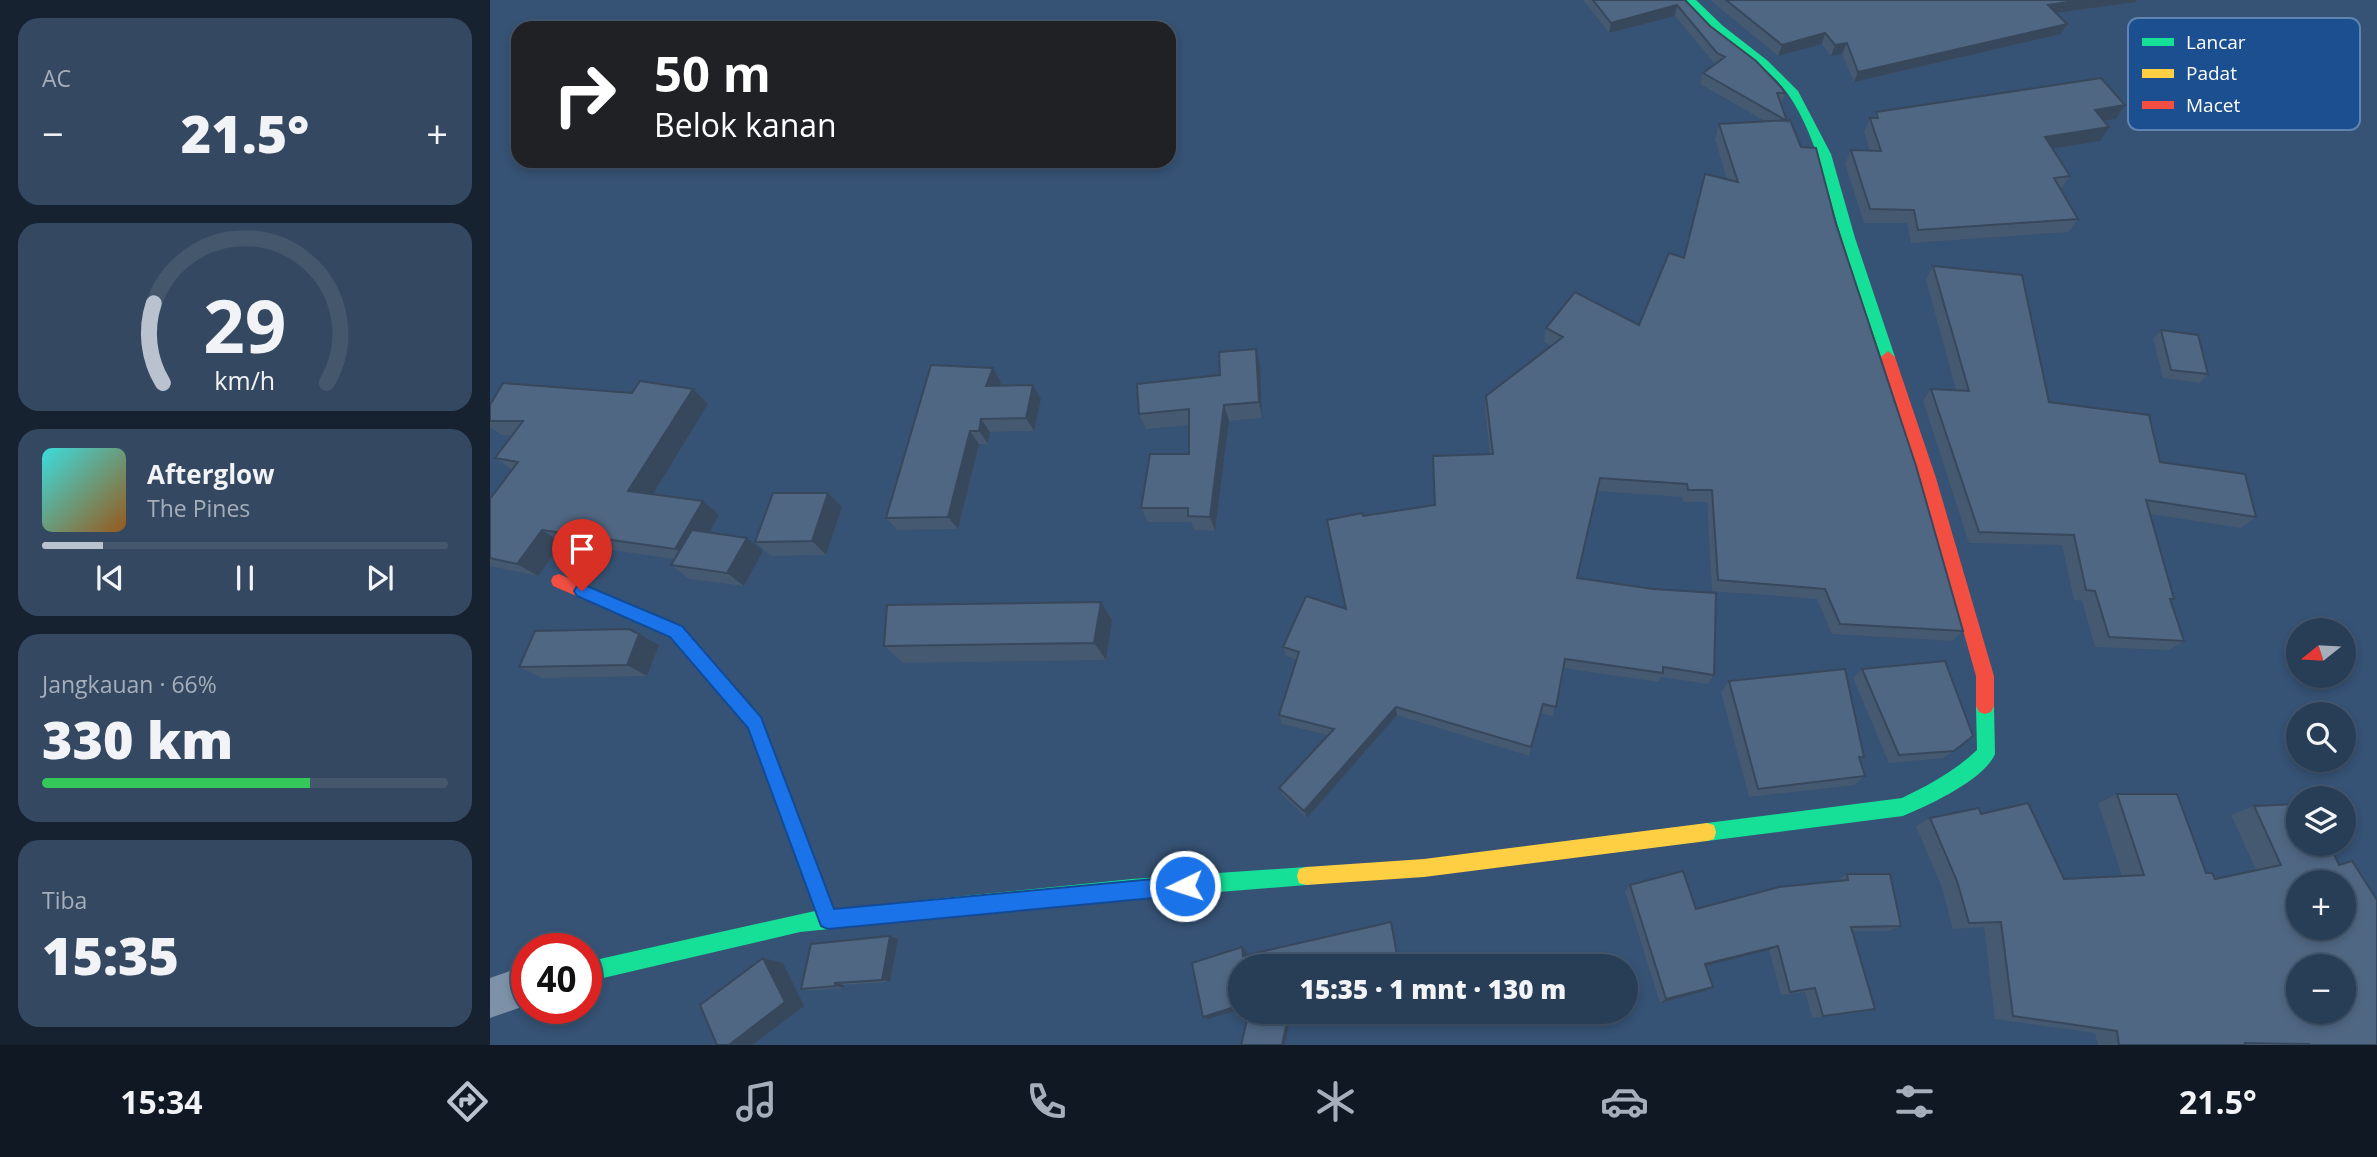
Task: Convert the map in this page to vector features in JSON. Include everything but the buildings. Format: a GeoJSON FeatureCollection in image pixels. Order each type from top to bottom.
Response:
{"type":"FeatureCollection","features":[{"type":"Feature","properties":{"kind":"street"},"geometry":{"type":"LineString","coordinates":[[602,968],[800,922],[1132,890],[1424,868],[1903,807],[1938,792],[1966,775],[1986,754],[1985,676],[1928,478],[1848,238],[1825,154],[1792,91],[1764,64],[1719,29],[1690,0]]}},
{"type":"Feature","properties":{"kind":"street"},"geometry":{"type":"LineString","coordinates":[[559,581],[676,631],[755,723],[828,919]]}},
{"type":"Feature","properties":{"kind":"street"},"geometry":{"type":"LineString","coordinates":[[490,998],[511,991]]}},
{"type":"Feature","properties":{"kind":"traffic: fast"},"geometry":{"type":"LineString","coordinates":[[1690,0],[1719,29],[1764,64],[1792,91],[1825,154],[1848,238],[1888,357]]}},
{"type":"Feature","properties":{"kind":"traffic: fast"},"geometry":{"type":"LineString","coordinates":[[1707,832],[1903,807],[1947,784],[1986,754],[1985,706]]}},
{"type":"Feature","properties":{"kind":"traffic: fast"},"geometry":{"type":"LineString","coordinates":[[794,828],[828,919]]}},
{"type":"Feature","properties":{"kind":"traffic: fast"},"geometry":{"type":"LineString","coordinates":[[602,968],[800,922],[1132,889],[1306,876]]}},
{"type":"Feature","properties":{"kind":"traffic: slow"},"geometry":{"type":"LineString","coordinates":[[1306,876],[1424,868],[1707,832]]}},
{"type":"Feature","properties":{"kind":"traffic: jam"},"geometry":{"type":"LineString","coordinates":[[1888,357],[1928,478],[1985,676],[1985,706]]}},
{"type":"Feature","properties":{"kind":"traffic: jam"},"geometry":{"type":"LineString","coordinates":[[559,581],[676,631],[755,723],[794,828]]}},
{"type":"Feature","properties":{"kind":"route"},"geometry":{"type":"LineString","coordinates":[[582,591],[676,631],[755,723],[828,919],[1185,886]]}}]}
